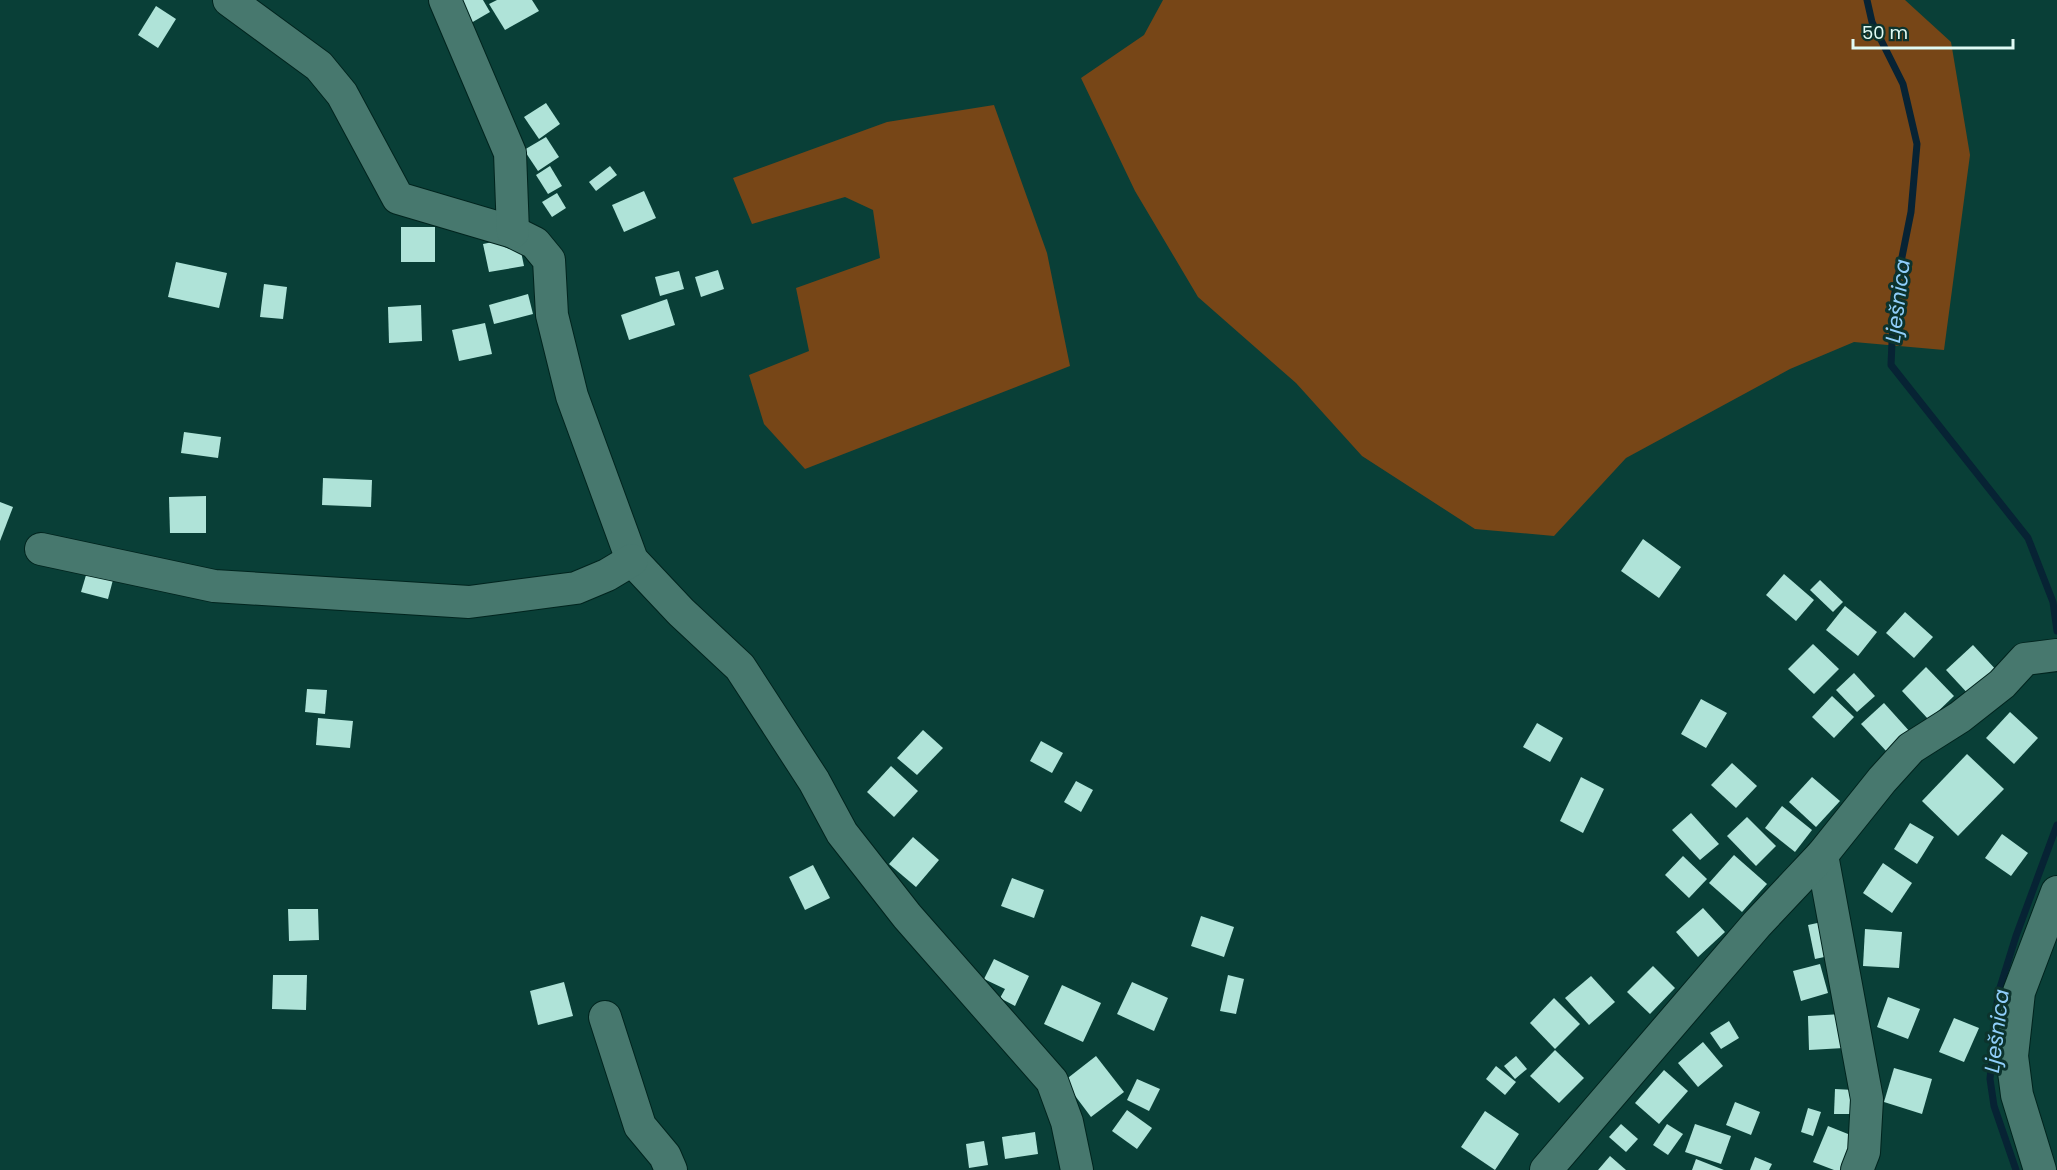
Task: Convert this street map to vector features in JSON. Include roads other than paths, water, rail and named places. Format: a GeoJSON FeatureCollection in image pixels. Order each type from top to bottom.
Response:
{"type":"FeatureCollection","features":[{"type":"Feature","properties":{"kind":"street"},"geometry":{"type":"LineString","coordinates":[[228,0],[319,66],[342,94],[398,198],[513,232],[535,243],[549,260],[552,315],[572,396],[632,560],[681,612],[740,667],[814,781],[842,833],[914,925],[1052,1081],[1067,1122],[1077,1170]]}},
{"type":"Feature","properties":{"kind":"street"},"geometry":{"type":"LineString","coordinates":[[445,0],[510,153],[513,232]]}},
{"type":"Feature","properties":{"kind":"street"},"geometry":{"type":"LineString","coordinates":[[41,549],[214,586],[469,602],[576,588],[607,575],[632,560]]}},
{"type":"Feature","properties":{"kind":"street"},"geometry":{"type":"LineString","coordinates":[[1546,1170],[1758,924],[1822,855],[1882,780],[1911,748],[1960,717],[1993,691],[2025,659],[2057,655]]}},
{"type":"Feature","properties":{"kind":"street"},"geometry":{"type":"LineString","coordinates":[[1822,855],[1867,1099],[1864,1152],[1857,1170]]}},
{"type":"Feature","properties":{"kind":"street"},"geometry":{"type":"LineString","coordinates":[[2040,1170],[2017,1095],[2012,1056],[2019,992],[2057,892]]}},
{"type":"Feature","properties":{"kind":"street"},"geometry":{"type":"LineString","coordinates":[[605,1017],[640,1126],[665,1156],[671,1170]]}},
{"type":"Feature","properties":{"kind":"waterway","name":"Lješnica"},"geometry":{"type":"LineString","coordinates":[[1867,0],[1872,22],[1903,84],[1917,144],[1911,212],[1894,297],[1891,365],[2028,538],[2053,602],[2057,631]]}},
{"type":"Feature","properties":{"kind":"waterway","name":"Lješnica"},"geometry":{"type":"LineString","coordinates":[[2016,1170],[1994,1106],[1990,1079],[1998,994],[2016,936],[2057,825]]}}]}
